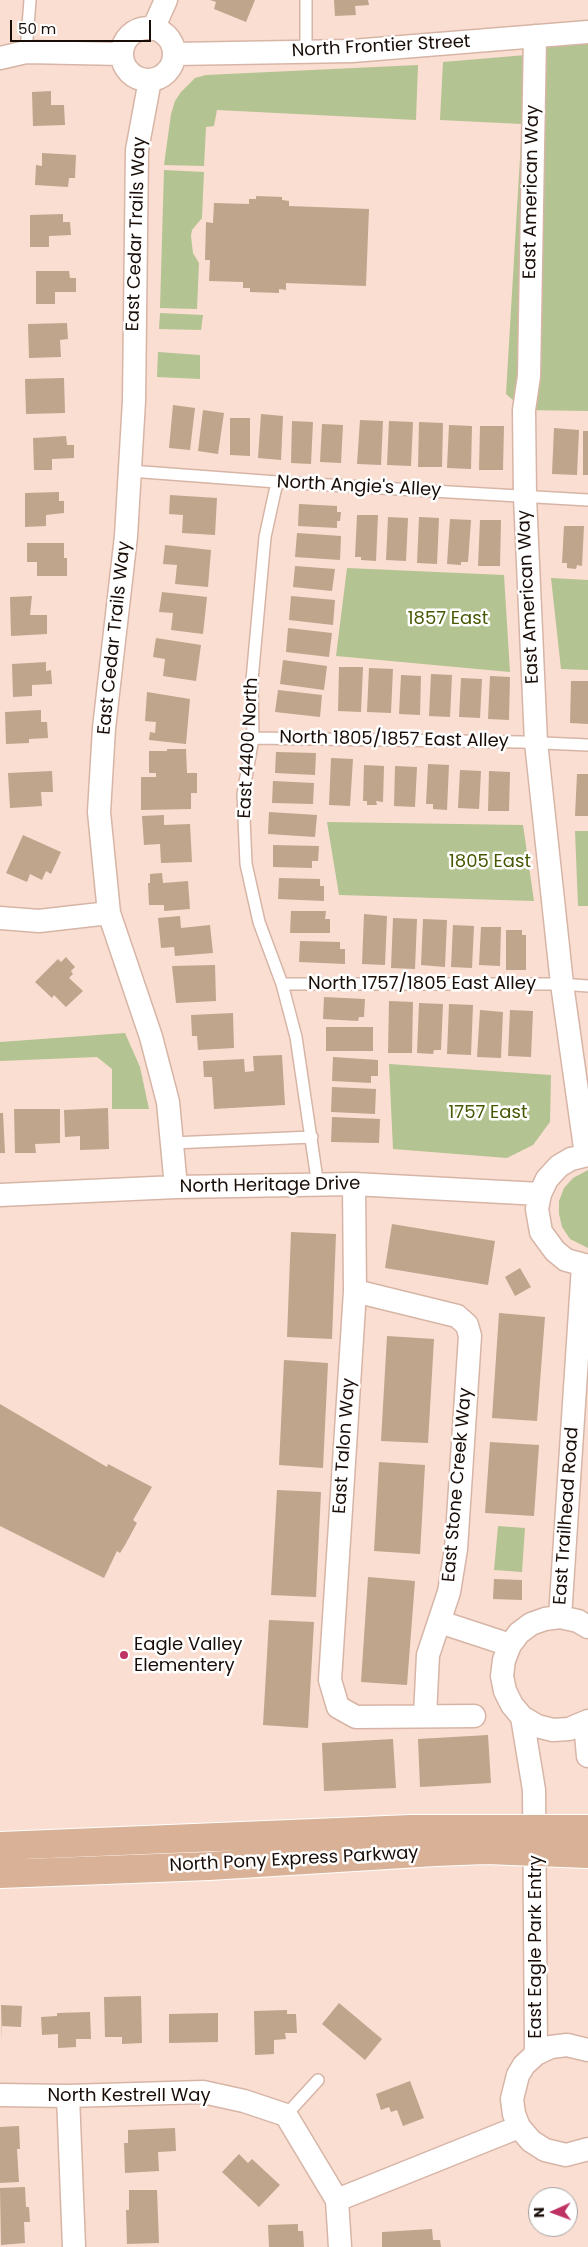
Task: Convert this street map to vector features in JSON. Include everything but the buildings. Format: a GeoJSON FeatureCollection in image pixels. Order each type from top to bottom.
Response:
{"type":"FeatureCollection","features":[{"type":"Feature","properties":{"kind":"main road","name":"North Pony Express Parkway"},"geometry":{"type":"LineString","coordinates":[[0,1846],[411,1829],[535,1840],[588,1854]]}},
{"type":"Feature","properties":{"kind":"main road","name":"North Pony Express Parkway"},"geometry":{"type":"LineString","coordinates":[[0,1874],[209,1866],[435,1852],[535,1840],[588,1829]]}},
{"type":"Feature","properties":{"kind":"street"},"geometry":{"type":"LineString","coordinates":[[154,29],[166,0]]}},
{"type":"Feature","properties":{"kind":"street"},"geometry":{"type":"LineString","coordinates":[[145,28],[154,29],[168,38],[174,54],[169,69],[164,75],[150,80],[133,75],[127,69],[122,54],[124,44],[129,36],[145,28]]}},
{"type":"Feature","properties":{"kind":"street","name":"North Frontier Street"},"geometry":{"type":"LineString","coordinates":[[174,54],[352,51],[433,46],[588,32]]}},
{"type":"Feature","properties":{"kind":"street","name":"East American Way"},"geometry":{"type":"LineString","coordinates":[[535,36],[529,376],[524,410],[525,498],[536,742],[562,984],[587,1155]]}},
{"type":"Feature","properties":{"kind":"street"},"geometry":{"type":"LineString","coordinates":[[0,58],[26,52],[122,54]]}},
{"type":"Feature","properties":{"kind":"street","name":"East Cedar Trails Way"},"geometry":{"type":"LineString","coordinates":[[150,80],[137,150],[134,401],[130,471],[126,536],[104,728],[99,812],[109,914],[151,1040],[168,1102],[176,1187]]}},
{"type":"Feature","properties":{"kind":"street"},"geometry":{"type":"LineString","coordinates":[[0,918],[39,921],[109,914]]}},
{"type":"Feature","properties":{"kind":"street"},"geometry":{"type":"LineString","coordinates":[[585,1266],[566,1260],[555,1251],[542,1232],[538,1208],[540,1194],[547,1179],[559,1166],[571,1159],[587,1155]]}},
{"type":"Feature","properties":{"kind":"street","name":"North Heritage Drive"},"geometry":{"type":"LineString","coordinates":[[0,1195],[176,1187],[354,1184],[540,1194]]}},
{"type":"Feature","properties":{"kind":"street","name":"East Talon Way"},"geometry":{"type":"LineString","coordinates":[[354,1184],[355,1292],[330,1680],[338,1707],[356,1717],[425,1716]]}},
{"type":"Feature","properties":{"kind":"street","name":"East Trailhead Road"},"geometry":{"type":"LineString","coordinates":[[560,1617],[585,1266]]}},
{"type":"Feature","properties":{"kind":"street","name":"East Stone Creek Way"},"geometry":{"type":"LineString","coordinates":[[355,1292],[457,1316],[467,1325],[470,1336],[456,1549],[449,1592],[428,1655],[425,1716]]}},
{"type":"Feature","properties":{"kind":"street"},"geometry":{"type":"LineString","coordinates":[[588,1627],[578,1621],[560,1617],[545,1619],[531,1624],[519,1633],[510,1645],[504,1660],[502,1676],[503,1684],[512,1705],[522,1717],[537,1726],[553,1730],[569,1729],[587,1722],[588,1756]]}},
{"type":"Feature","properties":{"kind":"street"},"geometry":{"type":"LineString","coordinates":[[440,1622],[510,1645]]}},
{"type":"Feature","properties":{"kind":"street"},"geometry":{"type":"LineString","coordinates":[[425,1716],[474,1716]]}},
{"type":"Feature","properties":{"kind":"street"},"geometry":{"type":"LineString","coordinates":[[522,1717],[534,1790],[535,1840]]}},
{"type":"Feature","properties":{"kind":"street","name":"East Eagle Park Entry"},"geometry":{"type":"LineString","coordinates":[[535,1840],[536,2054]]}},
{"type":"Feature","properties":{"kind":"street"},"geometry":{"type":"LineString","coordinates":[[588,2050],[567,2045],[551,2047],[536,2054],[524,2065],[513,2089],[514,2114],[519,2127],[531,2141],[545,2150],[566,2155],[588,2149]]}},
{"type":"Feature","properties":{"kind":"street","name":"North Kestrell Way"},"geometry":{"type":"LineString","coordinates":[[0,2095],[68,2096],[203,2092],[244,2101],[286,2115]]}},
{"type":"Feature","properties":{"kind":"street"},"geometry":{"type":"LineString","coordinates":[[68,2096],[74,2247]]}},
{"type":"Feature","properties":{"kind":"street"},"geometry":{"type":"LineString","coordinates":[[286,2115],[337,2200],[340,2247]]}},
{"type":"Feature","properties":{"kind":"street"},"geometry":{"type":"LineString","coordinates":[[337,2200],[519,2127]]}},
{"type":"Feature","properties":{"kind":"lane"},"geometry":{"type":"LineString","coordinates":[[26,52],[30,0]]}},
{"type":"Feature","properties":{"kind":"lane"},"geometry":{"type":"LineString","coordinates":[[306,0],[306,51]]}},
{"type":"Feature","properties":{"kind":"lane","name":"North Angie's Alley"},"geometry":{"type":"LineString","coordinates":[[130,471],[525,498],[588,500]]}},
{"type":"Feature","properties":{"kind":"lane","name":"East 4400 North"},"geometry":{"type":"LineString","coordinates":[[277,482],[265,537],[258,606],[252,680],[253,738],[243,794],[246,864],[259,922],[282,984],[296,1037],[318,1186]]}},
{"type":"Feature","properties":{"kind":"lane","name":"North 1805/1857 East Alley"},"geometry":{"type":"LineString","coordinates":[[253,738],[536,742],[588,745]]}},
{"type":"Feature","properties":{"kind":"lane","name":"North 1757/1805 East Alley"},"geometry":{"type":"LineString","coordinates":[[282,984],[562,984],[588,986]]}},
{"type":"Feature","properties":{"kind":"lane"},"geometry":{"type":"LineString","coordinates":[[172,1143],[312,1137]]}},
{"type":"Feature","properties":{"kind":"lane"},"geometry":{"type":"LineString","coordinates":[[286,2115],[318,2080]]}},
{"type":"Feature","properties":{"kind":"green space"},"geometry":{"type":"Polygon","coordinates":[[[588,42],[588,411],[524,410],[506,394],[522,124],[440,120],[443,62],[526,55],[526,47],[588,42]]]}},
{"type":"Feature","properties":{"kind":"green space"},"geometry":{"type":"Polygon","coordinates":[[[418,65],[416,120],[217,110],[214,126],[206,127],[204,166],[164,165],[171,114],[175,101],[195,78],[206,75],[418,65]]]}},
{"type":"Feature","properties":{"kind":"green space"},"geometry":{"type":"Polygon","coordinates":[[[164,170],[204,172],[202,218],[192,230],[191,236],[193,253],[199,263],[197,309],[160,308],[164,170]]]}},
{"type":"Feature","properties":{"kind":"green space"},"geometry":{"type":"Polygon","coordinates":[[[160,313],[203,315],[201,330],[159,329],[160,313]]]}},
{"type":"Feature","properties":{"kind":"green space"},"geometry":{"type":"Polygon","coordinates":[[[158,352],[200,355],[200,379],[157,377],[158,352]]]}},
{"type":"Feature","properties":{"kind":"green space","name":"1857 East"},"geometry":{"type":"Polygon","coordinates":[[[347,568],[504,575],[510,672],[336,656],[347,568]]]}},
{"type":"Feature","properties":{"kind":"green space"},"geometry":{"type":"Polygon","coordinates":[[[551,578],[588,580],[588,670],[561,669],[551,578]]]}},
{"type":"Feature","properties":{"kind":"green space","name":"1805 East"},"geometry":{"type":"Polygon","coordinates":[[[327,822],[523,825],[534,901],[339,895],[327,822]]]}},
{"type":"Feature","properties":{"kind":"green space"},"geometry":{"type":"Polygon","coordinates":[[[575,831],[588,831],[588,906],[578,906],[575,831]]]}},
{"type":"Feature","properties":{"kind":"green space"},"geometry":{"type":"Polygon","coordinates":[[[125,1033],[140,1067],[149,1109],[112,1109],[112,1069],[97,1057],[0,1061],[0,1042],[125,1033]]]}},
{"type":"Feature","properties":{"kind":"green space","name":"1757 East"},"geometry":{"type":"Polygon","coordinates":[[[389,1064],[551,1075],[550,1122],[533,1145],[507,1158],[393,1149],[389,1064]]]}},
{"type":"Feature","properties":{"kind":"green space"},"geometry":{"type":"Polygon","coordinates":[[[588,1170],[588,1248],[570,1239],[562,1227],[559,1201],[564,1188],[573,1178],[588,1170]]]}},
{"type":"Feature","properties":{"kind":"green space"},"geometry":{"type":"Polygon","coordinates":[[[498,1526],[525,1528],[522,1572],[494,1570],[498,1526]]]}},
{"type":"Feature","properties":{"kind":"place","name":"Eagle Valley Elementery"},"geometry":{"type":"Point","coordinates":[124,1655]}}]}
